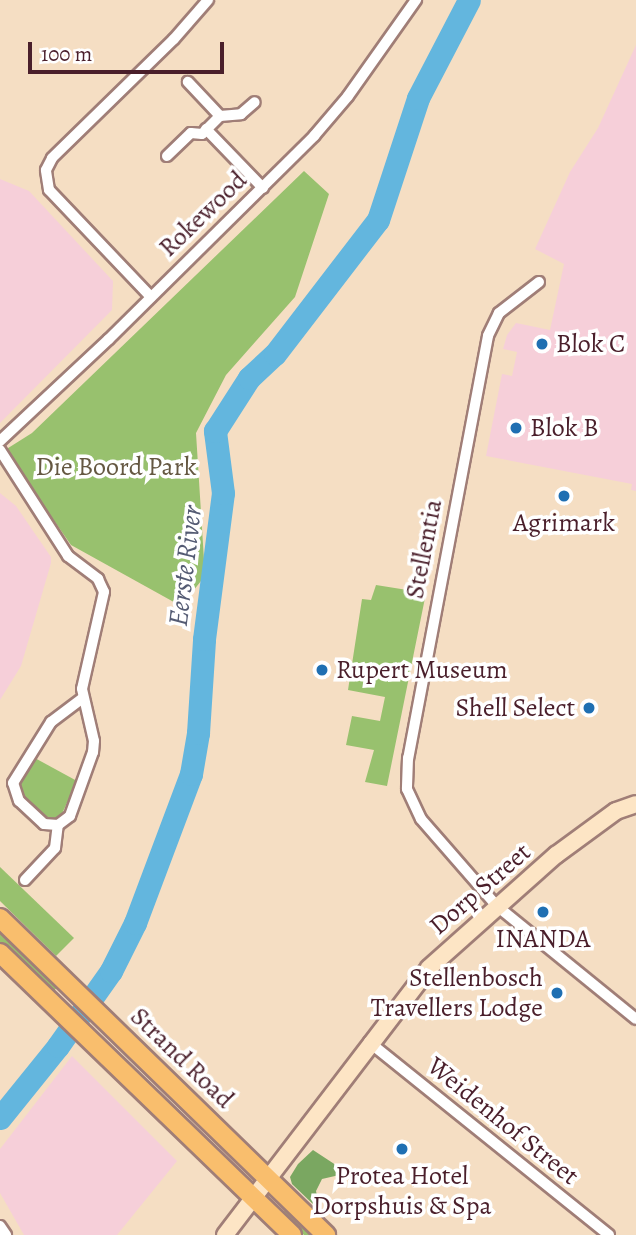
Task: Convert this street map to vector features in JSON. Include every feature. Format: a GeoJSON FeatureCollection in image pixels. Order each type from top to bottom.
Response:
{"type":"FeatureCollection","features":[{"type":"Feature","properties":{"kind":"main road","name":"Strand Road"},"geometry":{"type":"LineString","coordinates":[[0,918],[326,1235]]}},
{"type":"Feature","properties":{"kind":"main road","name":"Strand Road"},"geometry":{"type":"LineString","coordinates":[[0,953],[292,1235]]}},
{"type":"Feature","properties":{"kind":"street"},"geometry":{"type":"LineString","coordinates":[[151,297],[49,190],[44,178],[46,170],[66,144],[174,39],[208,0]]}},
{"type":"Feature","properties":{"kind":"street","name":"Rokewood"},"geometry":{"type":"LineString","coordinates":[[0,441],[263,188],[332,117],[416,0]]}},
{"type":"Feature","properties":{"kind":"street"},"geometry":{"type":"LineString","coordinates":[[188,82],[220,116]]}},
{"type":"Feature","properties":{"kind":"street"},"geometry":{"type":"LineString","coordinates":[[166,156],[191,133],[202,134],[220,116],[242,114],[254,102]]}},
{"type":"Feature","properties":{"kind":"street"},"geometry":{"type":"LineString","coordinates":[[206,129],[263,188]]}},
{"type":"Feature","properties":{"kind":"street","name":"Stellentia"},"geometry":{"type":"LineString","coordinates":[[538,282],[499,313],[488,336],[405,777],[411,802],[498,906],[636,1019]]}},
{"type":"Feature","properties":{"kind":"street"},"geometry":{"type":"LineString","coordinates":[[0,450],[68,556],[102,585],[104,598],[91,644],[82,699],[94,741],[93,752],[71,816],[58,825],[44,824],[19,801],[13,786],[15,776],[44,730],[82,699]]}},
{"type":"Feature","properties":{"kind":"street"},"geometry":{"type":"LineString","coordinates":[[0,789],[13,786]]}},
{"type":"Feature","properties":{"kind":"street","name":"Dorp Street"},"geometry":{"type":"LineString","coordinates":[[225,1235],[369,1042],[429,968],[590,829],[616,811],[636,804]]}},
{"type":"Feature","properties":{"kind":"street"},"geometry":{"type":"LineString","coordinates":[[25,880],[55,848],[58,825]]}},
{"type":"Feature","properties":{"kind":"street","name":"Weidenhof Street"},"geometry":{"type":"LineString","coordinates":[[369,1042],[608,1235]]}},
{"type":"Feature","properties":{"kind":"street"},"geometry":{"type":"LineString","coordinates":[[0,1226],[6,1235]]}},
{"type":"Feature","properties":{"kind":"shaded area"},"geometry":{"type":"Polygon","coordinates":[[[636,45],[636,491],[631,490],[632,484],[486,456],[502,374],[512,376],[517,352],[503,349],[507,335],[516,323],[550,330],[564,264],[535,249],[570,172],[598,128],[636,45]]]}},
{"type":"Feature","properties":{"kind":"shaded area"},"geometry":{"type":"Polygon","coordinates":[[[0,179],[29,191],[113,281],[112,310],[0,423],[0,179]]]}},
{"type":"Feature","properties":{"kind":"shaded area"},"geometry":{"type":"Polygon","coordinates":[[[0,493],[16,506],[51,557],[51,563],[21,666],[0,700],[0,493]]]}},
{"type":"Feature","properties":{"kind":"shaded area"},"geometry":{"type":"Polygon","coordinates":[[[72,1056],[177,1161],[117,1235],[24,1235],[0,1193],[0,1149],[72,1056]]]}},
{"type":"Feature","properties":{"kind":"green space","name":"Die Boord Park"},"geometry":{"type":"Polygon","coordinates":[[[304,171],[329,194],[295,297],[226,375],[196,433],[205,576],[181,606],[71,545],[5,450],[32,433],[304,171]]]}},
{"type":"Feature","properties":{"kind":"green space"},"geometry":{"type":"Polygon","coordinates":[[[376,585],[426,593],[387,786],[365,782],[374,750],[346,745],[352,716],[380,721],[385,697],[348,690],[362,599],[371,600],[376,585]]]}},
{"type":"Feature","properties":{"kind":"green space"},"geometry":{"type":"Polygon","coordinates":[[[33,757],[77,781],[60,818],[43,818],[18,792],[17,787],[33,757]]]}},
{"type":"Feature","properties":{"kind":"green space"},"geometry":{"type":"Polygon","coordinates":[[[0,867],[74,938],[56,956],[0,901],[0,867]]]}},
{"type":"Feature","properties":{"kind":"green space"},"geometry":{"type":"Polygon","coordinates":[[[0,930],[58,986],[50,995],[0,947],[0,930]]]}},
{"type":"Feature","properties":{"kind":"green space"},"geometry":{"type":"Polygon","coordinates":[[[313,1150],[348,1173],[322,1179],[316,1191],[316,1207],[292,1184],[290,1177],[298,1164],[313,1150]]]}},
{"type":"Feature","properties":{"kind":"green space"},"geometry":{"type":"Polygon","coordinates":[[[287,1208],[315,1235],[304,1235],[282,1214],[287,1208]]]}},
{"type":"Feature","properties":{"kind":"waterway","name":"Eerste River"},"geometry":{"type":"LineString","coordinates":[[0,1118],[58,1046],[111,971],[135,923],[191,774],[198,733],[204,639],[223,493],[215,431],[249,378],[275,354],[378,220],[418,98],[469,0]]}},
{"type":"Feature","properties":{"kind":"place","name":"Blok C"},"geometry":{"type":"Point","coordinates":[542,344]}},
{"type":"Feature","properties":{"kind":"place","name":"Blok B"},"geometry":{"type":"Point","coordinates":[516,428]}},
{"type":"Feature","properties":{"kind":"place","name":"Agrimark"},"geometry":{"type":"Point","coordinates":[564,496]}},
{"type":"Feature","properties":{"kind":"place","name":"Rupert Museum"},"geometry":{"type":"Point","coordinates":[322,670]}},
{"type":"Feature","properties":{"kind":"place","name":"Shell Select"},"geometry":{"type":"Point","coordinates":[589,708]}},
{"type":"Feature","properties":{"kind":"place","name":"INANDA"},"geometry":{"type":"Point","coordinates":[543,912]}},
{"type":"Feature","properties":{"kind":"place","name":"Stellenbosch Travellers Lodge"},"geometry":{"type":"Point","coordinates":[557,993]}},
{"type":"Feature","properties":{"kind":"place","name":"Protea Hotel Dorpshuis & Spa"},"geometry":{"type":"Point","coordinates":[402,1149]}}]}
